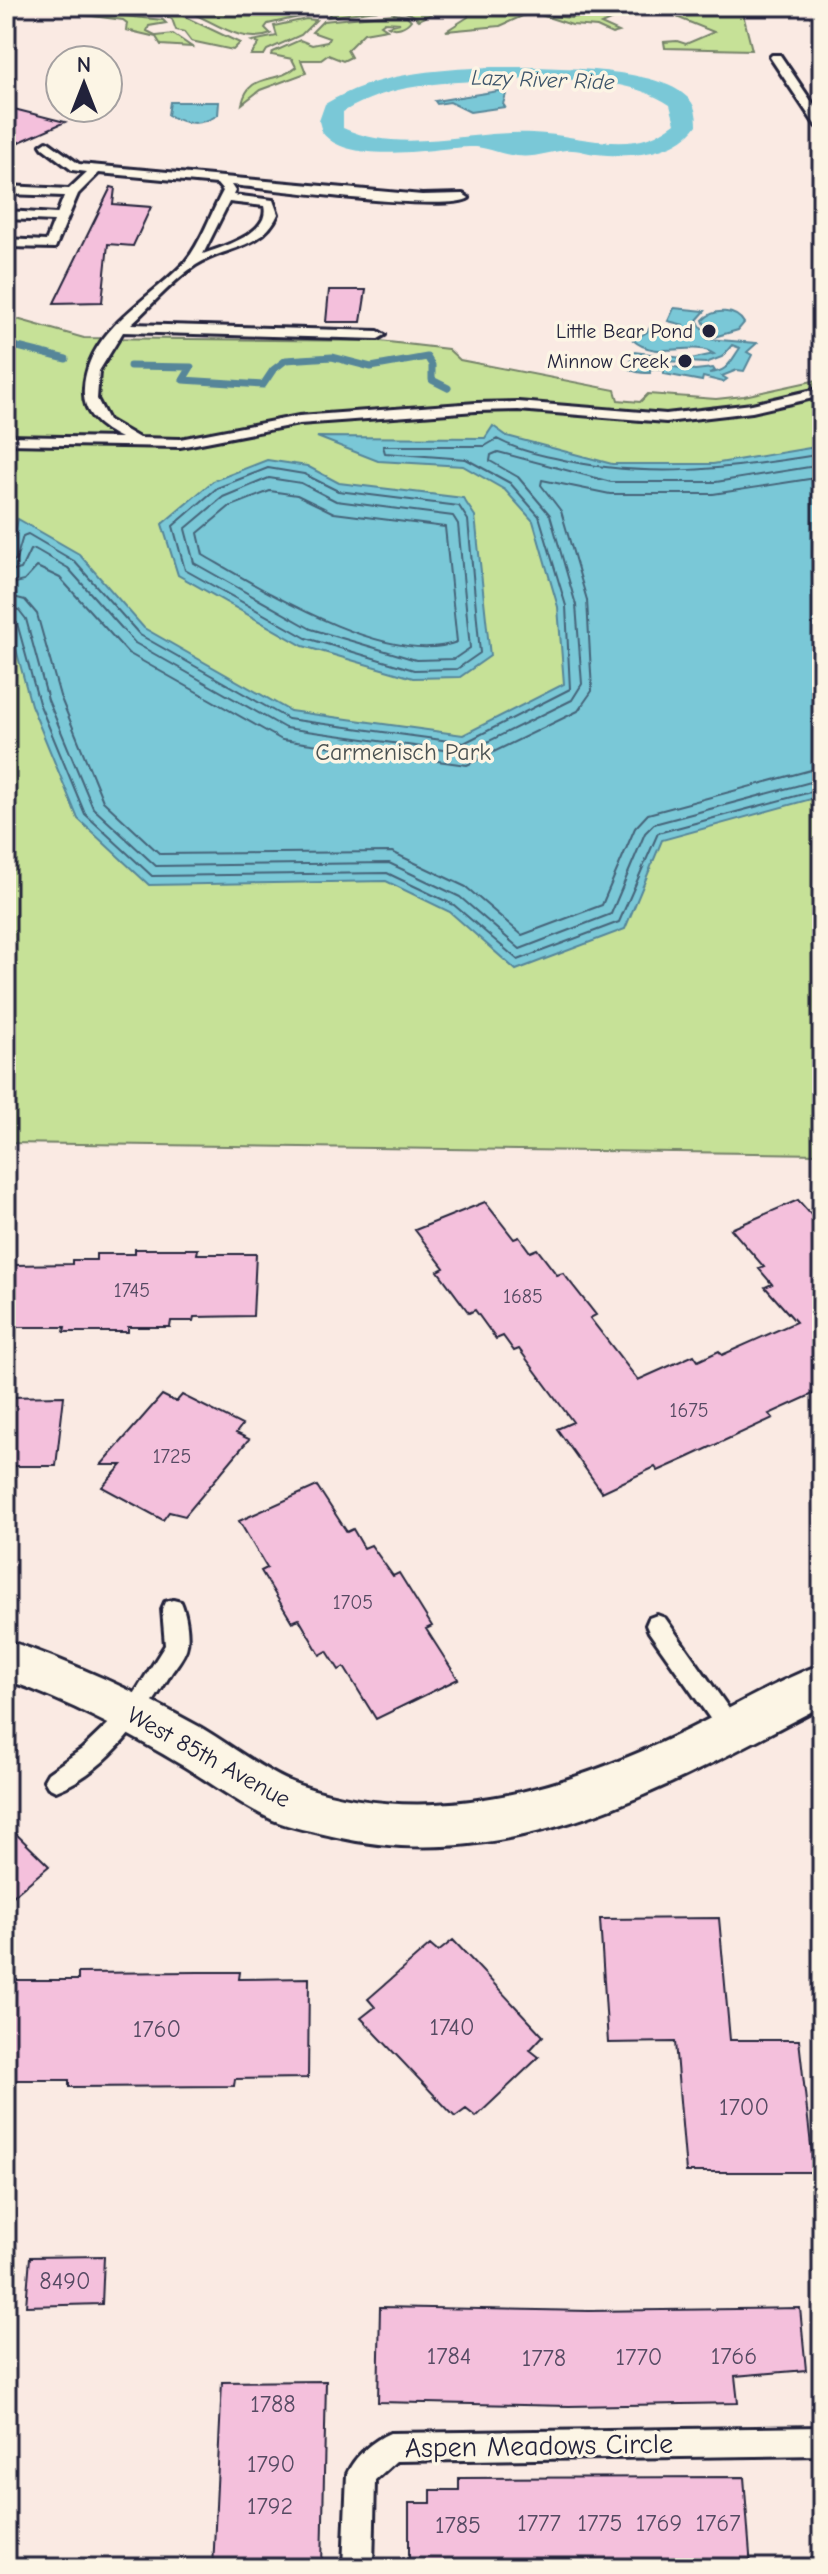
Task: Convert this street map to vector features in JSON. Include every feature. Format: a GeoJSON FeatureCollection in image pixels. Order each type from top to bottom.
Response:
{"type":"FeatureCollection","features":[{"type":"Feature","properties":{"kind":"street","name":"West 85th Avenue"},"geometry":{"type":"LineString","coordinates":[[6,1660],[55,1674],[134,1714],[288,1804],[322,1815],[392,1827],[473,1826],[561,1808],[639,1776],[822,1684]]}},
{"type":"Feature","properties":{"kind":"lane"},"geometry":{"type":"LineString","coordinates":[[776,57],[822,126]]}},
{"type":"Feature","properties":{"kind":"lane"},"geometry":{"type":"LineString","coordinates":[[47,145],[76,167],[422,199],[463,198]]}},
{"type":"Feature","properties":{"kind":"lane"},"geometry":{"type":"LineString","coordinates":[[6,243],[51,245],[72,193],[96,169]]}},
{"type":"Feature","properties":{"kind":"lane"},"geometry":{"type":"LineString","coordinates":[[192,262],[229,191],[221,181]]}},
{"type":"Feature","properties":{"kind":"lane"},"geometry":{"type":"LineString","coordinates":[[6,190],[72,193]]}},
{"type":"Feature","properties":{"kind":"lane"},"geometry":{"type":"LineString","coordinates":[[144,442],[119,434],[102,423],[90,399],[92,371],[119,328],[192,262],[255,235],[272,216],[269,203],[226,198]]}},
{"type":"Feature","properties":{"kind":"lane"},"geometry":{"type":"LineString","coordinates":[[6,215],[63,218]]}},
{"type":"Feature","properties":{"kind":"lane"},"geometry":{"type":"LineString","coordinates":[[119,328],[378,335]]}},
{"type":"Feature","properties":{"kind":"lane"},"geometry":{"type":"LineString","coordinates":[[6,440],[180,443],[299,420],[476,407],[518,406],[666,418],[752,408],[822,392]]}},
{"type":"Feature","properties":{"kind":"lane"},"geometry":{"type":"LineString","coordinates":[[56,1780],[90,1756],[134,1714],[176,1646],[173,1609]]}},
{"type":"Feature","properties":{"kind":"lane"},"geometry":{"type":"LineString","coordinates":[[657,1625],[731,1730]]}},
{"type":"Feature","properties":{"kind":"lane","name":"Aspen Meadows Circle"},"geometry":{"type":"LineString","coordinates":[[358,2568],[361,2474],[390,2447],[822,2441]]}},
{"type":"Feature","properties":{"kind":"green space"},"geometry":{"type":"Polygon","coordinates":[[[162,6],[144,15],[114,15],[163,20],[166,23],[149,26],[147,31],[157,36],[173,34],[192,47],[161,45],[156,37],[126,30],[127,23],[123,20],[85,15],[90,11],[162,6]]]}},
{"type":"Feature","properties":{"kind":"green space"},"geometry":{"type":"Polygon","coordinates":[[[179,6],[183,16],[240,43],[233,50],[191,41],[184,32],[176,30],[172,19],[165,16],[169,8],[179,6]]]}},
{"type":"Feature","properties":{"kind":"green space"},"geometry":{"type":"Polygon","coordinates":[[[329,6],[419,8],[434,13],[419,20],[410,14],[388,10],[328,17],[332,10],[329,6]]]}},
{"type":"Feature","properties":{"kind":"green space"},"geometry":{"type":"Polygon","coordinates":[[[463,6],[498,6],[527,14],[500,26],[446,31],[468,17],[469,12],[463,6]]]}},
{"type":"Feature","properties":{"kind":"green space"},"geometry":{"type":"Polygon","coordinates":[[[599,6],[642,6],[601,24],[619,32],[612,34],[597,27],[572,25],[541,15],[572,18],[599,6]]]}},
{"type":"Feature","properties":{"kind":"green space"},"geometry":{"type":"Polygon","coordinates":[[[666,6],[741,6],[752,50],[665,48],[664,42],[686,44],[714,32],[679,18],[686,14],[666,6]]]}},
{"type":"Feature","properties":{"kind":"green space"},"geometry":{"type":"Polygon","coordinates":[[[280,10],[299,17],[268,24],[265,28],[271,34],[261,37],[231,32],[192,13],[258,14],[280,10]]]}},
{"type":"Feature","properties":{"kind":"green space"},"geometry":{"type":"Polygon","coordinates":[[[394,14],[407,16],[411,20],[397,28],[388,26],[400,23],[385,22],[381,25],[387,29],[364,33],[347,50],[351,57],[343,61],[328,55],[321,60],[301,60],[306,73],[260,90],[242,104],[251,87],[296,67],[292,59],[272,55],[273,52],[300,40],[312,45],[327,42],[329,38],[312,32],[323,21],[394,14]]]}},
{"type":"Feature","properties":{"kind":"green space"},"geometry":{"type":"Polygon","coordinates":[[[306,19],[316,20],[301,35],[267,50],[264,55],[251,55],[259,44],[252,41],[277,36],[274,26],[306,19]]]}},
{"type":"Feature","properties":{"kind":"green space","name":"Carmenisch Park"},"geometry":{"type":"Polygon","coordinates":[[[6,316],[84,338],[380,341],[448,349],[460,360],[615,390],[618,400],[640,402],[648,394],[716,399],[744,396],[822,379],[822,1154],[6,1143],[6,316]]]}},
{"type":"Feature","properties":{"kind":"water"},"geometry":{"type":"Polygon","coordinates":[[[504,90],[505,107],[470,112],[450,102],[437,104],[435,101],[504,90]]]}},
{"type":"Feature","properties":{"kind":"water"},"geometry":{"type":"Polygon","coordinates":[[[170,102],[219,102],[218,115],[193,123],[181,121],[168,115],[170,102]]]}},
{"type":"Feature","properties":{"kind":"water"},"geometry":{"type":"Polygon","coordinates":[[[674,308],[705,311],[697,320],[702,329],[706,328],[703,320],[713,313],[730,313],[744,323],[738,330],[707,339],[757,343],[747,352],[752,355],[744,371],[737,370],[722,376],[727,379],[723,382],[664,374],[664,370],[639,372],[623,364],[630,364],[632,357],[629,355],[634,352],[691,359],[714,354],[696,349],[653,349],[633,340],[651,326],[676,332],[684,330],[680,326],[684,325],[668,321],[674,308]],[[732,345],[722,357],[706,363],[639,362],[695,370],[713,368],[715,371],[709,373],[720,371],[728,365],[740,348],[732,345]]]}},
{"type":"Feature","properties":{"kind":"water"},"geometry":{"type":"Polygon","coordinates":[[[493,426],[507,436],[612,464],[713,464],[822,446],[822,796],[662,840],[625,929],[516,970],[450,912],[386,881],[149,885],[78,819],[31,705],[6,612],[6,570],[18,519],[79,554],[144,628],[290,711],[463,735],[564,684],[558,607],[533,521],[505,490],[463,466],[378,461],[317,437],[485,438],[493,426]]]}},
{"type":"Feature","properties":{"kind":"water"},"geometry":{"type":"Polygon","coordinates":[[[267,460],[307,466],[339,483],[463,498],[475,516],[490,656],[460,677],[413,678],[303,646],[178,575],[162,524],[213,481],[267,460]]]}},
{"type":"Feature","properties":{"kind":"building"},"geometry":{"type":"Polygon","coordinates":[[[6,107],[44,117],[44,124],[60,124],[6,148],[6,107]]]}},
{"type":"Feature","properties":{"kind":"building"},"geometry":{"type":"Polygon","coordinates":[[[111,187],[115,188],[113,204],[151,207],[133,246],[108,244],[102,302],[54,303],[111,187]]]}},
{"type":"Feature","properties":{"kind":"building"},"geometry":{"type":"Polygon","coordinates":[[[329,290],[366,290],[361,322],[326,322],[329,290]]]}},
{"type":"Feature","properties":{"kind":"building"},"geometry":{"type":"Polygon","coordinates":[[[798,1200],[822,1227],[822,1390],[769,1414],[773,1418],[687,1458],[658,1471],[655,1467],[602,1492],[557,1429],[573,1422],[519,1349],[514,1351],[503,1336],[496,1339],[475,1310],[469,1313],[438,1271],[444,1268],[415,1230],[485,1202],[514,1239],[519,1237],[530,1252],[537,1249],[557,1275],[563,1273],[596,1315],[590,1318],[638,1380],[694,1355],[698,1361],[719,1351],[722,1355],[796,1322],[765,1287],[772,1284],[759,1269],[764,1267],[731,1229],[798,1200]]]}},
{"type":"Feature","properties":{"kind":"building"},"geometry":{"type":"Polygon","coordinates":[[[135,1249],[198,1249],[197,1254],[256,1254],[253,1316],[194,1317],[193,1321],[171,1321],[170,1327],[128,1327],[128,1332],[64,1332],[65,1327],[6,1327],[14,1265],[72,1264],[72,1260],[96,1260],[96,1254],[135,1254],[135,1249]]]}},
{"type":"Feature","properties":{"kind":"building"},"geometry":{"type":"Polygon","coordinates":[[[162,1395],[176,1402],[182,1395],[242,1425],[236,1433],[249,1439],[185,1516],[169,1512],[163,1520],[102,1487],[122,1465],[101,1465],[162,1395]]]}},
{"type":"Feature","properties":{"kind":"building"},"geometry":{"type":"Polygon","coordinates":[[[64,1396],[56,1466],[6,1466],[6,1397],[64,1396]]]}},
{"type":"Feature","properties":{"kind":"building"},"geometry":{"type":"Polygon","coordinates":[[[317,1486],[347,1532],[353,1529],[364,1548],[371,1545],[393,1576],[399,1573],[432,1626],[426,1629],[458,1679],[376,1719],[344,1667],[339,1670],[327,1651],[320,1655],[299,1619],[292,1622],[261,1571],[267,1568],[239,1521],[317,1486]]]}},
{"type":"Feature","properties":{"kind":"building"},"geometry":{"type":"Polygon","coordinates":[[[6,1824],[49,1866],[6,1902],[6,1824]]]}},
{"type":"Feature","properties":{"kind":"building"},"geometry":{"type":"Polygon","coordinates":[[[719,1918],[730,2040],[799,2040],[814,2172],[686,2172],[675,2042],[608,2043],[600,1919],[719,1918]]]}},
{"type":"Feature","properties":{"kind":"building"},"geometry":{"type":"Polygon","coordinates":[[[453,1940],[543,2036],[530,2050],[539,2057],[476,2117],[466,2109],[455,2117],[361,2018],[375,2007],[368,1999],[430,1945],[438,1952],[453,1940]]]}},
{"type":"Feature","properties":{"kind":"building"},"geometry":{"type":"Polygon","coordinates":[[[240,1972],[239,1979],[309,1978],[308,2078],[235,2079],[234,2086],[69,2087],[69,2080],[6,2080],[6,1980],[78,1980],[78,1973],[240,1972]]]}},
{"type":"Feature","properties":{"kind":"building"},"geometry":{"type":"Polygon","coordinates":[[[104,2256],[102,2304],[26,2306],[30,2257],[104,2256]]]}},
{"type":"Feature","properties":{"kind":"building"},"geometry":{"type":"Polygon","coordinates":[[[380,2307],[589,2311],[800,2308],[806,2370],[735,2376],[738,2403],[569,2406],[378,2402],[380,2307]]]}},
{"type":"Feature","properties":{"kind":"building"},"geometry":{"type":"Polygon","coordinates":[[[326,2381],[322,2568],[213,2568],[222,2382],[326,2381]]]}},
{"type":"Feature","properties":{"kind":"building"},"geometry":{"type":"Polygon","coordinates":[[[744,2477],[751,2568],[409,2568],[409,2503],[431,2503],[431,2490],[459,2490],[459,2478],[744,2477]]]}},
{"type":"Feature","properties":{"kind":"waterway","name":"Lazy River Ride"},"geometry":{"type":"LineString","coordinates":[[536,73],[579,75],[652,87],[678,100],[686,117],[686,125],[671,137],[637,148],[599,148],[535,139],[481,140],[406,146],[367,144],[333,132],[330,121],[333,109],[381,86],[415,79],[536,73]]}},
{"type":"Feature","properties":{"kind":"waterway","name":"Lazy River Ride"},"geometry":{"type":"LineString","coordinates":[[481,140],[510,149],[534,150],[563,143]]}},
{"type":"Feature","properties":{"kind":"waterway"},"geometry":{"type":"LineString","coordinates":[[6,344],[66,359]]}},
{"type":"Feature","properties":{"kind":"waterway"},"geometry":{"type":"LineString","coordinates":[[130,366],[191,367],[183,380],[263,385],[273,370],[286,360],[332,357],[371,367],[427,357],[432,365],[432,380],[448,388]]}},
{"type":"Feature","properties":{"kind":"place","name":"Little Bear Pond"},"geometry":{"type":"Point","coordinates":[709,331]}},
{"type":"Feature","properties":{"kind":"place","name":"Minnow Creek"},"geometry":{"type":"Point","coordinates":[685,361]}}]}
